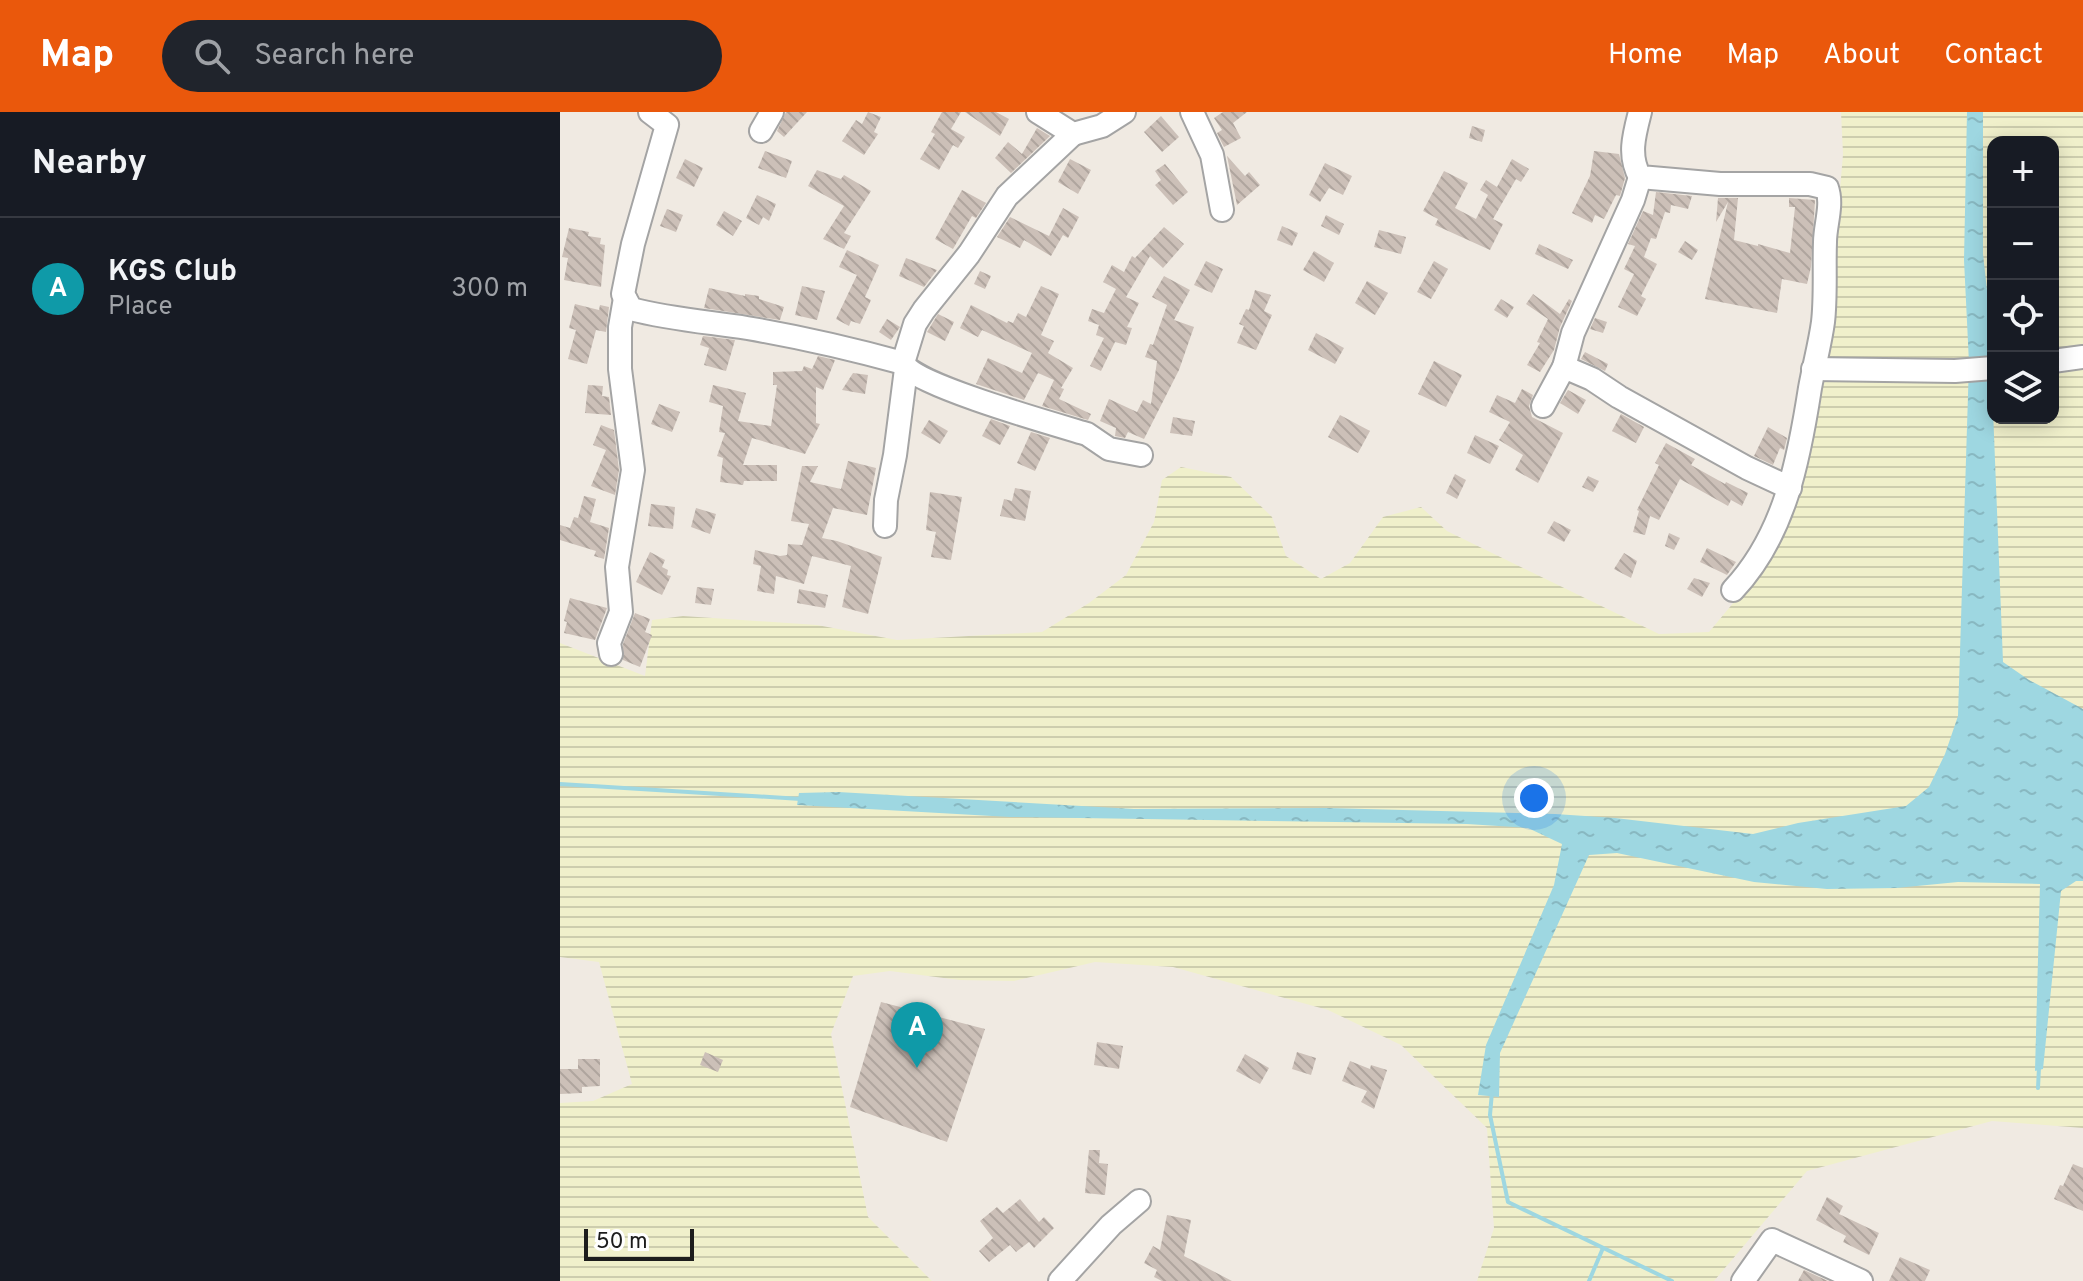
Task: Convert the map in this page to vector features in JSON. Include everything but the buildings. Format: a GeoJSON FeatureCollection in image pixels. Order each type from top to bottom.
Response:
{"type":"FeatureCollection","features":[{"type":"Feature","properties":{"kind":"street"},"geometry":{"type":"LineString","coordinates":[[650,112],[667,125],[633,244],[623,294],[631,309],[657,316],[843,346],[905,366],[933,384],[1087,434],[1109,449],[1141,455]]}},
{"type":"Feature","properties":{"kind":"street"},"geometry":{"type":"LineString","coordinates":[[1038,112],[1073,134]]}},
{"type":"Feature","properties":{"kind":"street"},"geometry":{"type":"LineString","coordinates":[[885,526],[905,366],[915,324],[969,254],[1007,196],[1073,134],[1102,126],[1124,112]]}},
{"type":"Feature","properties":{"kind":"street"},"geometry":{"type":"LineString","coordinates":[[1192,112],[1212,155],[1222,210]]}},
{"type":"Feature","properties":{"kind":"street"},"geometry":{"type":"LineString","coordinates":[[1543,406],[1564,367],[1573,333],[1633,200],[1640,177],[1635,167],[1633,149],[1640,112]]}},
{"type":"Feature","properties":{"kind":"street"},"geometry":{"type":"LineString","coordinates":[[1640,177],[1720,184],[1810,184],[1827,188],[1830,196],[1825,236],[1823,322],[1799,458],[1790,488],[1750,572],[1733,590]]}},
{"type":"Feature","properties":{"kind":"street"},"geometry":{"type":"LineString","coordinates":[[611,654],[609,643],[621,612],[617,567],[633,470],[620,369],[620,327],[625,298]]}},
{"type":"Feature","properties":{"kind":"street"},"geometry":{"type":"LineString","coordinates":[[2059,360],[2083,357]]}},
{"type":"Feature","properties":{"kind":"street"},"geometry":{"type":"LineString","coordinates":[[1564,367],[1592,379],[1747,468],[1790,488]]}},
{"type":"Feature","properties":{"kind":"street"},"geometry":{"type":"LineString","coordinates":[[1813,369],[1955,371],[1987,368]]}},
{"type":"Feature","properties":{"kind":"street"},"geometry":{"type":"LineString","coordinates":[[1060,1281],[1111,1225],[1139,1201]]}},
{"type":"Feature","properties":{"kind":"street"},"geometry":{"type":"LineString","coordinates":[[1743,1281],[1772,1240],[1861,1281]]}},
{"type":"Feature","properties":{"kind":"green space"},"geometry":{"type":"Polygon","coordinates":[[[1841,112],[2083,112],[2083,1128],[1992,1121],[1807,1171],[1714,1281],[1477,1281],[1494,1228],[1487,1128],[1401,1045],[1328,1010],[1173,967],[1095,962],[1014,981],[959,980],[890,971],[853,976],[831,1034],[868,1217],[932,1281],[560,1281],[560,1103],[593,1101],[632,1084],[599,962],[560,957],[560,643],[645,676],[652,620],[683,616],[817,625],[897,640],[1042,632],[1126,575],[1154,522],[1162,480],[1181,467],[1231,477],[1272,517],[1286,556],[1321,579],[1350,563],[1383,517],[1421,507],[1447,531],[1659,634],[1709,632],[1749,584],[1830,310],[1843,154],[1841,112]]]}},
{"type":"Feature","properties":{"kind":"water"},"geometry":{"type":"Polygon","coordinates":[[[1967,112],[1983,112],[1987,424],[1994,424],[2003,662],[2083,709],[2083,881],[2076,881],[2061,891],[2043,1069],[2035,1071],[2040,884],[1958,882],[1896,888],[1827,889],[1754,882],[1617,853],[1589,855],[1500,1053],[1499,1097],[1478,1095],[1486,1045],[1554,885],[1562,844],[1528,828],[1467,824],[1010,817],[797,805],[799,793],[838,792],[1134,809],[1327,808],[1555,814],[1753,834],[1798,823],[1906,806],[1929,787],[1958,716],[1969,363],[1964,260],[1967,112]]]}},
{"type":"Feature","properties":{"kind":"waterway"},"geometry":{"type":"LineString","coordinates":[[560,784],[801,799]]}},
{"type":"Feature","properties":{"kind":"waterway"},"geometry":{"type":"LineString","coordinates":[[2038,1088],[2039,1067]]}},
{"type":"Feature","properties":{"kind":"waterway"},"geometry":{"type":"LineString","coordinates":[[1492,1092],[1490,1115],[1508,1202],[1672,1281]]}},
{"type":"Feature","properties":{"kind":"waterway"},"geometry":{"type":"LineString","coordinates":[[1589,1281],[1603,1248]]}},
{"type":"Feature","properties":{"kind":"place","name":"KGS Club"},"geometry":{"type":"Point","coordinates":[917,1068]}}]}
